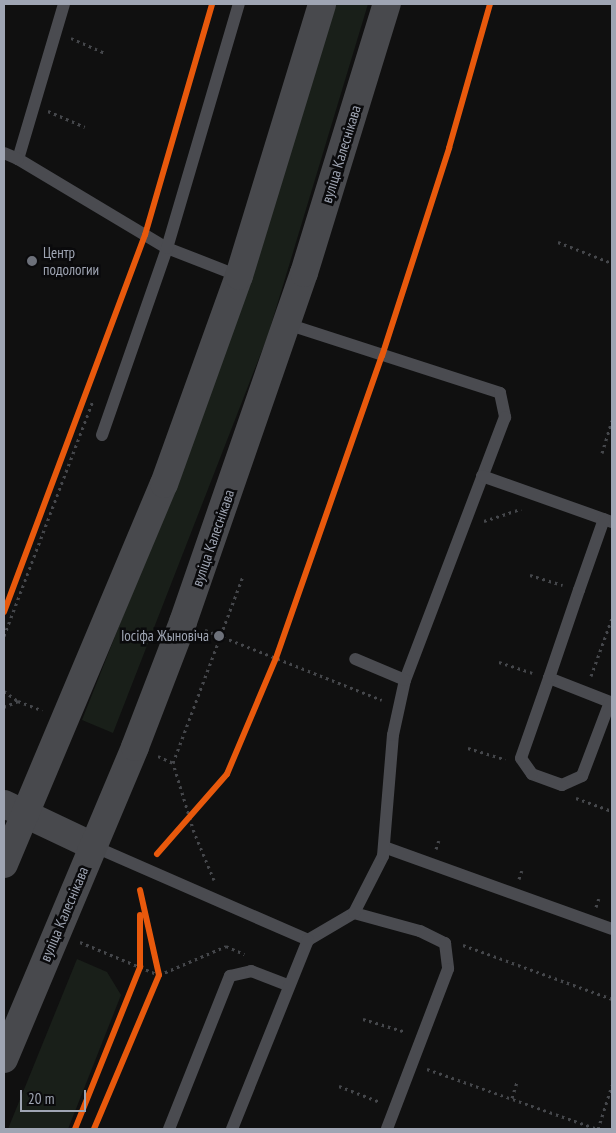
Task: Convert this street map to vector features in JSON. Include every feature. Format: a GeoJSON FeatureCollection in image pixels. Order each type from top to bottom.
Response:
{"type":"FeatureCollection","features":[{"type":"Feature","properties":{"kind":"main road"},"geometry":{"type":"LineString","coordinates":[[4,864],[14,808],[164,484],[239,276],[322,4]]}},
{"type":"Feature","properties":{"kind":"main road","name":"вуліца Калеснікава"},"geometry":{"type":"LineString","coordinates":[[4,1059],[93,846],[183,622],[286,324],[388,4]]}},
{"type":"Feature","properties":{"kind":"main road"},"geometry":{"type":"LineString","coordinates":[[14,808],[93,846]]}},
{"type":"Feature","properties":{"kind":"lane"},"geometry":{"type":"LineString","coordinates":[[18,159],[64,4]]}},
{"type":"Feature","properties":{"kind":"lane"},"geometry":{"type":"LineString","coordinates":[[102,435],[166,248],[239,4]]}},
{"type":"Feature","properties":{"kind":"lane"},"geometry":{"type":"LineString","coordinates":[[4,153],[18,159],[166,248],[239,276]]}},
{"type":"Feature","properties":{"kind":"lane"},"geometry":{"type":"LineString","coordinates":[[232,1129],[288,985],[308,940],[354,913],[384,847],[384,824],[393,735],[404,680],[505,417],[500,393],[286,324]]}},
{"type":"Feature","properties":{"kind":"lane"},"geometry":{"type":"LineString","coordinates":[[482,476],[608,521],[579,590],[521,758],[532,774],[562,785],[582,776],[611,702],[549,678]]}},
{"type":"Feature","properties":{"kind":"lane"},"geometry":{"type":"LineString","coordinates":[[355,659],[404,680]]}},
{"type":"Feature","properties":{"kind":"lane"},"geometry":{"type":"LineString","coordinates":[[93,846],[308,940]]}},
{"type":"Feature","properties":{"kind":"lane"},"geometry":{"type":"LineString","coordinates":[[384,847],[612,929]]}},
{"type":"Feature","properties":{"kind":"lane"},"geometry":{"type":"LineString","coordinates":[[354,913],[420,931],[445,943],[448,969],[387,1129]]}},
{"type":"Feature","properties":{"kind":"lane"},"geometry":{"type":"LineString","coordinates":[[169,1129],[230,976],[250,971],[288,985]]}},
{"type":"Feature","properties":{"kind":"path"},"geometry":{"type":"LineString","coordinates":[[157,854],[227,774],[276,658],[382,356],[449,148],[490,4]]}},
{"type":"Feature","properties":{"kind":"path"},"geometry":{"type":"LineString","coordinates":[[56,31],[104,53]]}},
{"type":"Feature","properties":{"kind":"path"},"geometry":{"type":"LineString","coordinates":[[34,105],[84,127]]}},
{"type":"Feature","properties":{"kind":"path"},"geometry":{"type":"LineString","coordinates":[[558,242],[612,263]]}},
{"type":"Feature","properties":{"kind":"path"},"geometry":{"type":"LineString","coordinates":[[4,636],[95,397]]}},
{"type":"Feature","properties":{"kind":"path"},"geometry":{"type":"LineString","coordinates":[[602,453],[612,420]]}},
{"type":"Feature","properties":{"kind":"path"},"geometry":{"type":"LineString","coordinates":[[462,528],[550,500]]}},
{"type":"Feature","properties":{"kind":"path"},"geometry":{"type":"LineString","coordinates":[[530,575],[579,590]]}},
{"type":"Feature","properties":{"kind":"path"},"geometry":{"type":"LineString","coordinates":[[224,903],[189,817],[172,763],[243,576]]}},
{"type":"Feature","properties":{"kind":"path"},"geometry":{"type":"LineString","coordinates":[[4,612],[14,585]]}},
{"type":"Feature","properties":{"kind":"path"},"geometry":{"type":"LineString","coordinates":[[586,693],[612,618]]}},
{"type":"Feature","properties":{"kind":"path"},"geometry":{"type":"LineString","coordinates":[[183,622],[384,701],[383,710]]}},
{"type":"Feature","properties":{"kind":"path"},"geometry":{"type":"LineString","coordinates":[[500,662],[549,678]]}},
{"type":"Feature","properties":{"kind":"path"},"geometry":{"type":"LineString","coordinates":[[4,691],[18,701],[42,710]]}},
{"type":"Feature","properties":{"kind":"path"},"geometry":{"type":"LineString","coordinates":[[4,707],[18,701]]}},
{"type":"Feature","properties":{"kind":"path"},"geometry":{"type":"LineString","coordinates":[[468,748],[502,759],[521,758]]}},
{"type":"Feature","properties":{"kind":"path"},"geometry":{"type":"LineString","coordinates":[[150,753],[172,763]]}},
{"type":"Feature","properties":{"kind":"path"},"geometry":{"type":"LineString","coordinates":[[562,785],[577,799],[612,811]]}},
{"type":"Feature","properties":{"kind":"path"},"geometry":{"type":"LineString","coordinates":[[140,890],[140,929]]}},
{"type":"Feature","properties":{"kind":"path"},"geometry":{"type":"LineString","coordinates":[[94,1129],[159,975],[140,890]]}},
{"type":"Feature","properties":{"kind":"path"},"geometry":{"type":"LineString","coordinates":[[78,940],[159,975],[226,946],[251,956]]}},
{"type":"Feature","properties":{"kind":"path"},"geometry":{"type":"LineString","coordinates":[[445,943],[464,945],[612,999]]}},
{"type":"Feature","properties":{"kind":"path"},"geometry":{"type":"LineString","coordinates":[[136,976],[140,967],[140,958]]}},
{"type":"Feature","properties":{"kind":"path"},"geometry":{"type":"LineString","coordinates":[[364,1018],[422,1038]]}},
{"type":"Feature","properties":{"kind":"path"},"geometry":{"type":"LineString","coordinates":[[412,1064],[597,1129],[612,1085]]}},
{"type":"Feature","properties":{"kind":"path"},"geometry":{"type":"LineString","coordinates":[[512,1098],[516,1082]]}},
{"type":"Feature","properties":{"kind":"path"},"geometry":{"type":"LineString","coordinates":[[339,1086],[395,1108]]}},
{"type":"Feature","properties":{"kind":"shaded area"},"geometry":{"type":"Polygon","coordinates":[[[330,4],[368,4],[268,335],[113,733],[82,720],[208,401],[330,4]]]}},
{"type":"Feature","properties":{"kind":"shaded area"},"geometry":{"type":"Polygon","coordinates":[[[77,959],[107,972],[121,995],[68,1129],[8,1129],[77,959]]]}},
{"type":"Feature","properties":{"kind":"cycle path"},"geometry":{"type":"LineString","coordinates":[[4,612],[145,235],[212,4]]}},
{"type":"Feature","properties":{"kind":"cycle path"},"geometry":{"type":"LineString","coordinates":[[157,854],[227,774],[276,658],[382,356],[449,148],[490,4]]}},
{"type":"Feature","properties":{"kind":"cycle path"},"geometry":{"type":"LineString","coordinates":[[94,1129],[159,975],[140,890]]}},
{"type":"Feature","properties":{"kind":"cycle path"},"geometry":{"type":"LineString","coordinates":[[75,1129],[140,967],[140,915]]}},
{"type":"Feature","properties":{"kind":"place","name":"Центр подологии"},"geometry":{"type":"Point","coordinates":[32,261]}},
{"type":"Feature","properties":{"kind":"place","name":"Іосіфа Жыновіча"},"geometry":{"type":"Point","coordinates":[219,636]}}]}
